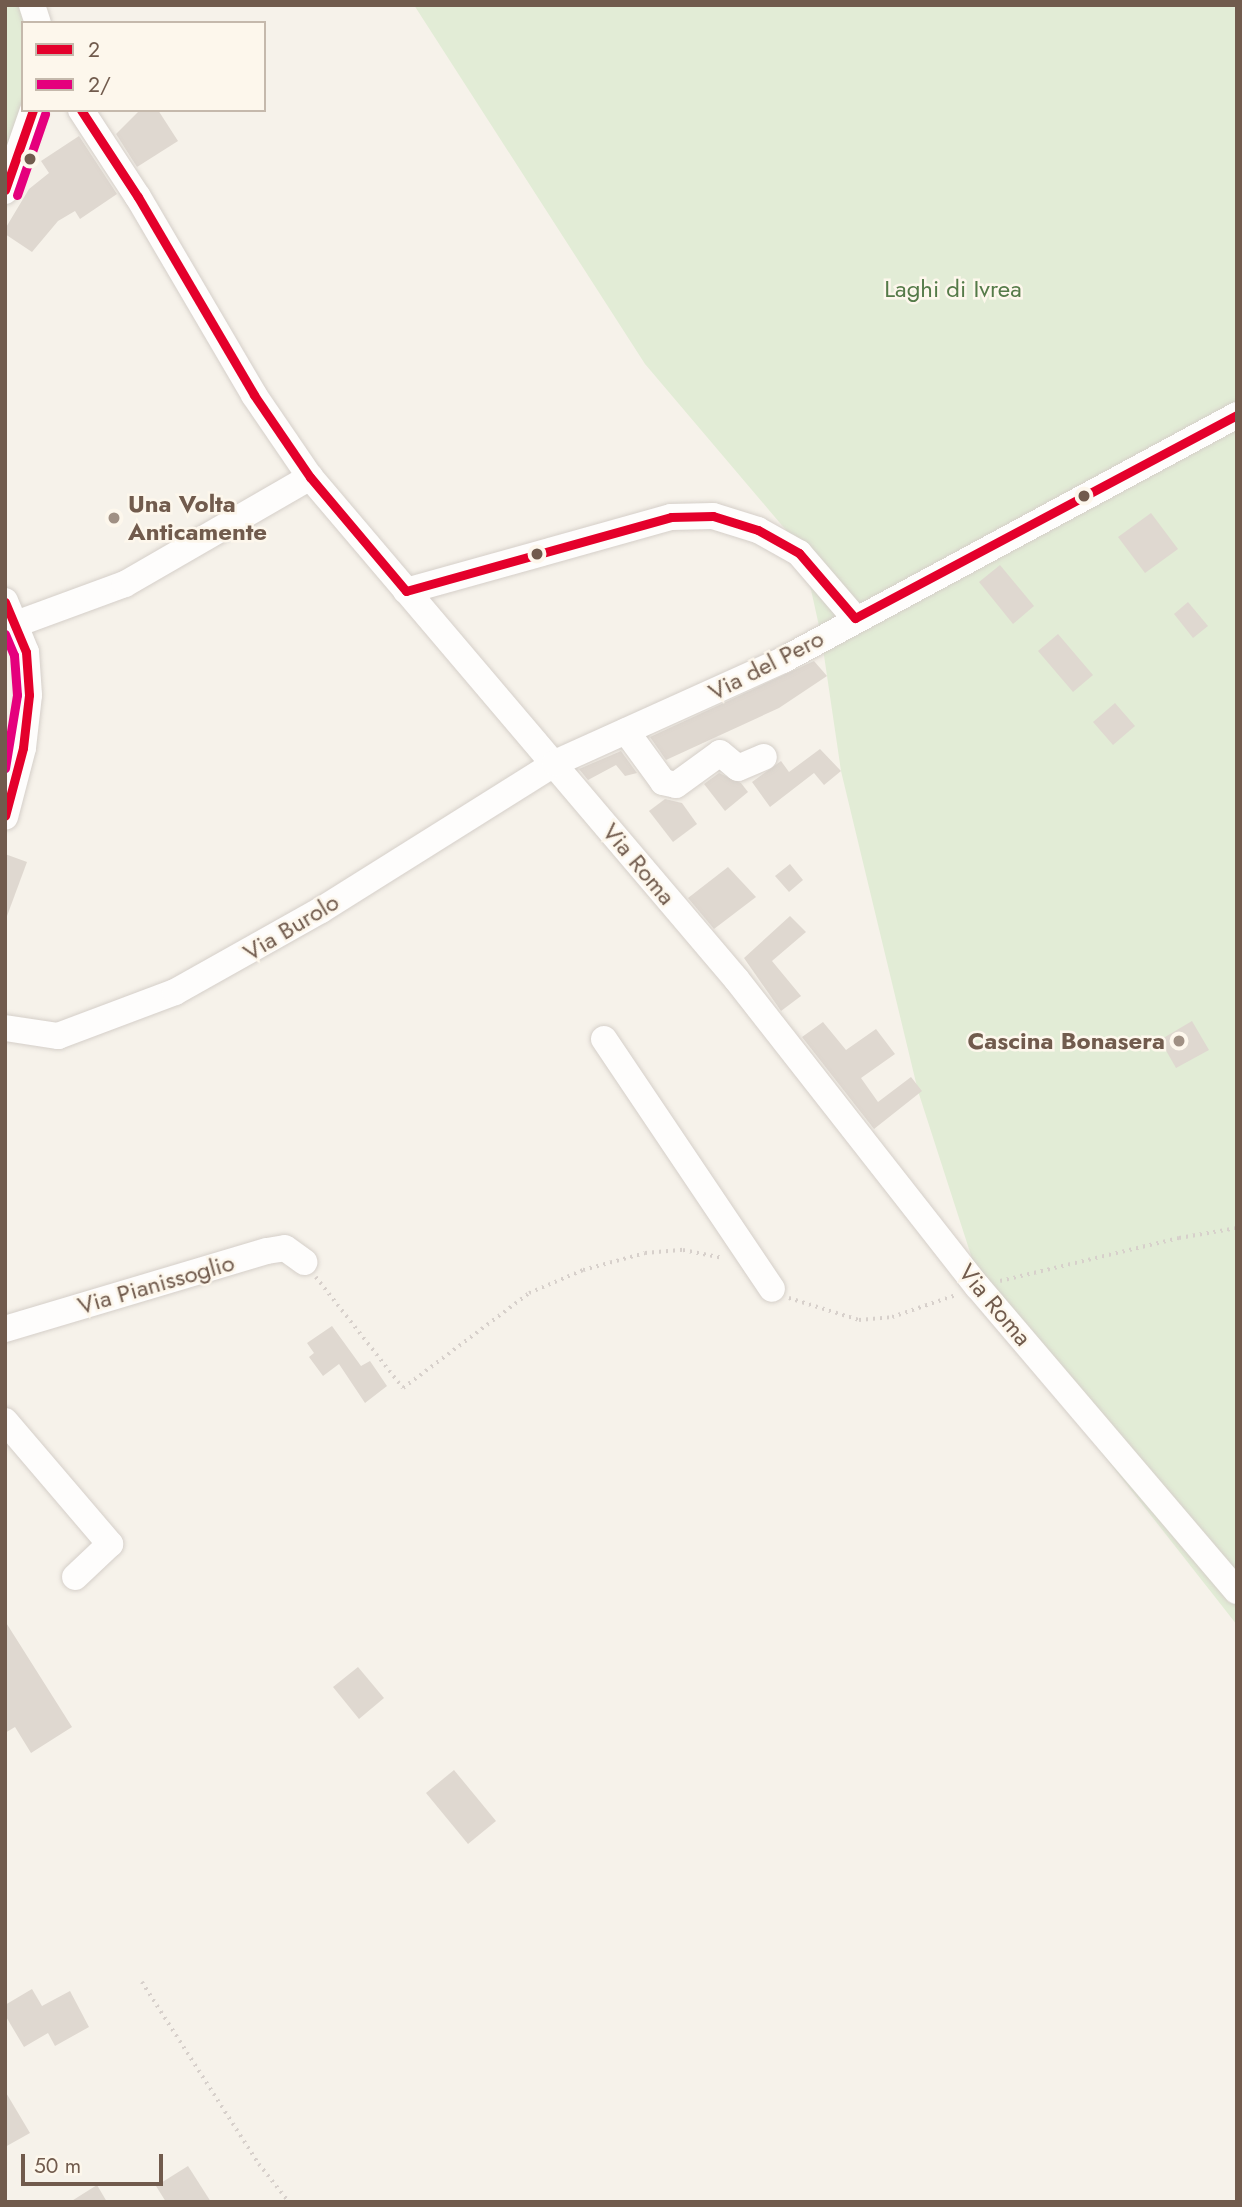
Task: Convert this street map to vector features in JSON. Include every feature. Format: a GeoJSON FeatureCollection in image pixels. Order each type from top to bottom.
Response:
{"type":"FeatureCollection","features":[{"type":"Feature","properties":{"kind":"street"},"geometry":{"type":"LineString","coordinates":[[5,191],[32,112]]}},
{"type":"Feature","properties":{"kind":"street","name":"Via Roma"},"geometry":{"type":"LineString","coordinates":[[82,112],[138,197],[254,395],[310,477],[737,980],[978,1287],[1237,1591]]}},
{"type":"Feature","properties":{"kind":"street","name":"Via del Pero"},"geometry":{"type":"LineString","coordinates":[[555,763],[736,684],[1237,415]]}},
{"type":"Feature","properties":{"kind":"street"},"geometry":{"type":"LineString","coordinates":[[5,817],[23,748],[29,695],[26,652],[11,612],[125,584],[310,477]]}},
{"type":"Feature","properties":{"kind":"street"},"geometry":{"type":"LineString","coordinates":[[406,591],[671,517],[713,516],[758,530],[799,553],[855,618]]}},
{"type":"Feature","properties":{"kind":"street"},"geometry":{"type":"LineString","coordinates":[[626,731],[663,782],[676,785],[720,753],[738,768],[764,757]]}},
{"type":"Feature","properties":{"kind":"street","name":"Via Burolo"},"geometry":{"type":"LineString","coordinates":[[5,1028],[58,1036],[175,992],[321,910],[555,763]]}},
{"type":"Feature","properties":{"kind":"street"},"geometry":{"type":"LineString","coordinates":[[604,1039],[772,1289]]}},
{"type":"Feature","properties":{"kind":"street","name":"Via Pianissoglio"},"geometry":{"type":"LineString","coordinates":[[5,1329],[267,1251],[285,1248],[304,1262]]}},
{"type":"Feature","properties":{"kind":"street"},"geometry":{"type":"LineString","coordinates":[[5,1421],[110,1544],[75,1577]]}},
{"type":"Feature","properties":{"kind":"path"},"geometry":{"type":"LineString","coordinates":[[772,1289],[805,1307],[859,1320],[892,1317],[978,1287],[1179,1238],[1237,1228]]}},
{"type":"Feature","properties":{"kind":"path"},"geometry":{"type":"LineString","coordinates":[[304,1262],[403,1388],[528,1293],[583,1270],[645,1253],[683,1250],[732,1264]]}},
{"type":"Feature","properties":{"kind":"path"},"geometry":{"type":"LineString","coordinates":[[142,1982],[259,2164],[289,2202]]}},
{"type":"Feature","properties":{"kind":"green space"},"geometry":{"type":"Polygon","coordinates":[[[5,5],[45,5],[51,21],[21,21],[21,170],[5,205],[5,5]]]}},
{"type":"Feature","properties":{"kind":"green space","name":"Laghi di Ivrea"},"geometry":{"type":"Polygon","coordinates":[[[414,5],[1237,5],[1237,1625],[988,1308],[918,1091],[841,771],[821,635],[802,549],[645,364],[414,5]]]}},
{"type":"Feature","properties":{"kind":"building"},"geometry":{"type":"Polygon","coordinates":[[[138,112],[159,112],[178,141],[137,167],[116,134],[138,112]]]}},
{"type":"Feature","properties":{"kind":"building"},"geometry":{"type":"Polygon","coordinates":[[[79,136],[117,194],[80,219],[75,211],[58,221],[32,252],[5,234],[5,229],[29,189],[49,173],[41,161],[79,136]]]}},
{"type":"Feature","properties":{"kind":"building"},"geometry":{"type":"Polygon","coordinates":[[[1151,513],[1178,549],[1145,573],[1118,537],[1151,513]]]}},
{"type":"Feature","properties":{"kind":"building"},"geometry":{"type":"Polygon","coordinates":[[[1000,565],[1034,606],[1013,624],[979,582],[1000,565]]]}},
{"type":"Feature","properties":{"kind":"building"},"geometry":{"type":"Polygon","coordinates":[[[1188,602],[1208,626],[1193,638],[1174,614],[1188,602]]]}},
{"type":"Feature","properties":{"kind":"building"},"geometry":{"type":"Polygon","coordinates":[[[1058,634],[1093,675],[1073,692],[1038,651],[1058,634]]]}},
{"type":"Feature","properties":{"kind":"building"},"geometry":{"type":"Polygon","coordinates":[[[814,661],[827,676],[779,708],[666,760],[650,737],[814,661]]]}},
{"type":"Feature","properties":{"kind":"building"},"geometry":{"type":"Polygon","coordinates":[[[1115,703],[1135,726],[1113,745],[1093,722],[1115,703]]]}},
{"type":"Feature","properties":{"kind":"building"},"geometry":{"type":"Polygon","coordinates":[[[820,749],[841,771],[824,785],[814,773],[770,807],[752,782],[781,761],[789,772],[820,749]]]}},
{"type":"Feature","properties":{"kind":"building"},"geometry":{"type":"Polygon","coordinates":[[[621,751],[637,773],[625,776],[616,765],[588,780],[579,769],[621,751]]]}},
{"type":"Feature","properties":{"kind":"building"},"geometry":{"type":"Polygon","coordinates":[[[719,773],[741,783],[748,792],[725,811],[704,784],[719,773]]]}},
{"type":"Feature","properties":{"kind":"building"},"geometry":{"type":"Polygon","coordinates":[[[665,799],[682,803],[697,824],[673,842],[649,811],[665,799]]]}},
{"type":"Feature","properties":{"kind":"building"},"geometry":{"type":"Polygon","coordinates":[[[5,854],[27,862],[7,916],[5,915],[5,854]]]}},
{"type":"Feature","properties":{"kind":"building"},"geometry":{"type":"Polygon","coordinates":[[[790,864],[803,880],[789,892],[775,876],[790,864]]]}},
{"type":"Feature","properties":{"kind":"building"},"geometry":{"type":"Polygon","coordinates":[[[728,867],[756,897],[714,929],[688,898],[728,867]]]}},
{"type":"Feature","properties":{"kind":"building"},"geometry":{"type":"Polygon","coordinates":[[[790,916],[806,932],[772,961],[801,996],[781,1011],[744,958],[790,916]]]}},
{"type":"Feature","properties":{"kind":"building"},"geometry":{"type":"Polygon","coordinates":[[[1192,1021],[1209,1050],[1176,1068],[1160,1040],[1192,1021]]]}},
{"type":"Feature","properties":{"kind":"building"},"geometry":{"type":"Polygon","coordinates":[[[823,1022],[846,1050],[876,1029],[895,1054],[861,1078],[878,1102],[911,1077],[922,1091],[874,1129],[802,1037],[823,1022]]]}},
{"type":"Feature","properties":{"kind":"building"},"geometry":{"type":"Polygon","coordinates":[[[332,1326],[361,1366],[370,1361],[387,1386],[365,1403],[339,1364],[323,1376],[309,1357],[314,1353],[307,1343],[332,1326]]]}},
{"type":"Feature","properties":{"kind":"building"},"geometry":{"type":"Polygon","coordinates":[[[5,1621],[72,1727],[31,1753],[15,1727],[5,1733],[5,1621]]]}},
{"type":"Feature","properties":{"kind":"building"},"geometry":{"type":"Polygon","coordinates":[[[358,1667],[384,1698],[359,1719],[333,1687],[358,1667]]]}},
{"type":"Feature","properties":{"kind":"building"},"geometry":{"type":"Polygon","coordinates":[[[454,1770],[496,1821],[468,1844],[426,1793],[454,1770]]]}},
{"type":"Feature","properties":{"kind":"building"},"geometry":{"type":"Polygon","coordinates":[[[32,1989],[42,2006],[70,1991],[89,2027],[55,2046],[48,2033],[24,2047],[5,2015],[5,2005],[32,1989]]]}},
{"type":"Feature","properties":{"kind":"building"},"geometry":{"type":"Polygon","coordinates":[[[5,2091],[30,2133],[5,2147],[5,2091]]]}},
{"type":"Feature","properties":{"kind":"building"},"geometry":{"type":"Polygon","coordinates":[[[188,2166],[211,2202],[166,2202],[156,2186],[188,2166]]]}},
{"type":"Feature","properties":{"kind":"building"},"geometry":{"type":"Polygon","coordinates":[[[97,2185],[107,2202],[70,2202],[97,2185]]]}},
{"type":"Feature","properties":{"kind":"transit line","name":"2"},"geometry":{"type":"LineString","coordinates":[[5,190],[32,112]]}},
{"type":"Feature","properties":{"kind":"transit line","name":"2"},"geometry":{"type":"LineString","coordinates":[[82,112],[138,197],[254,395],[310,477],[406,591]]}},
{"type":"Feature","properties":{"kind":"transit line","name":"2/"},"geometry":{"type":"LineString","coordinates":[[17,195],[45,114]]}},
{"type":"Feature","properties":{"kind":"transit line","name":"2"},"geometry":{"type":"LineString","coordinates":[[855,618],[1237,415]]}},
{"type":"Feature","properties":{"kind":"transit line","name":"2"},"geometry":{"type":"LineString","coordinates":[[406,591],[671,517],[713,516],[758,530],[799,553],[855,618]]}},
{"type":"Feature","properties":{"kind":"transit line","name":"2"},"geometry":{"type":"LineString","coordinates":[[5,602],[26,652],[29,695],[23,748],[5,816]]}},
{"type":"Feature","properties":{"kind":"transit line","name":"2/"},"geometry":{"type":"LineString","coordinates":[[5,634],[14,655],[17,695],[5,768]]}},
{"type":"Feature","properties":{"kind":"place","name":"Una Volta Anticamente"},"geometry":{"type":"Point","coordinates":[114,518]}},
{"type":"Feature","properties":{"kind":"place","name":"Cascina Bonasera"},"geometry":{"type":"Point","coordinates":[1179,1041]}}]}
